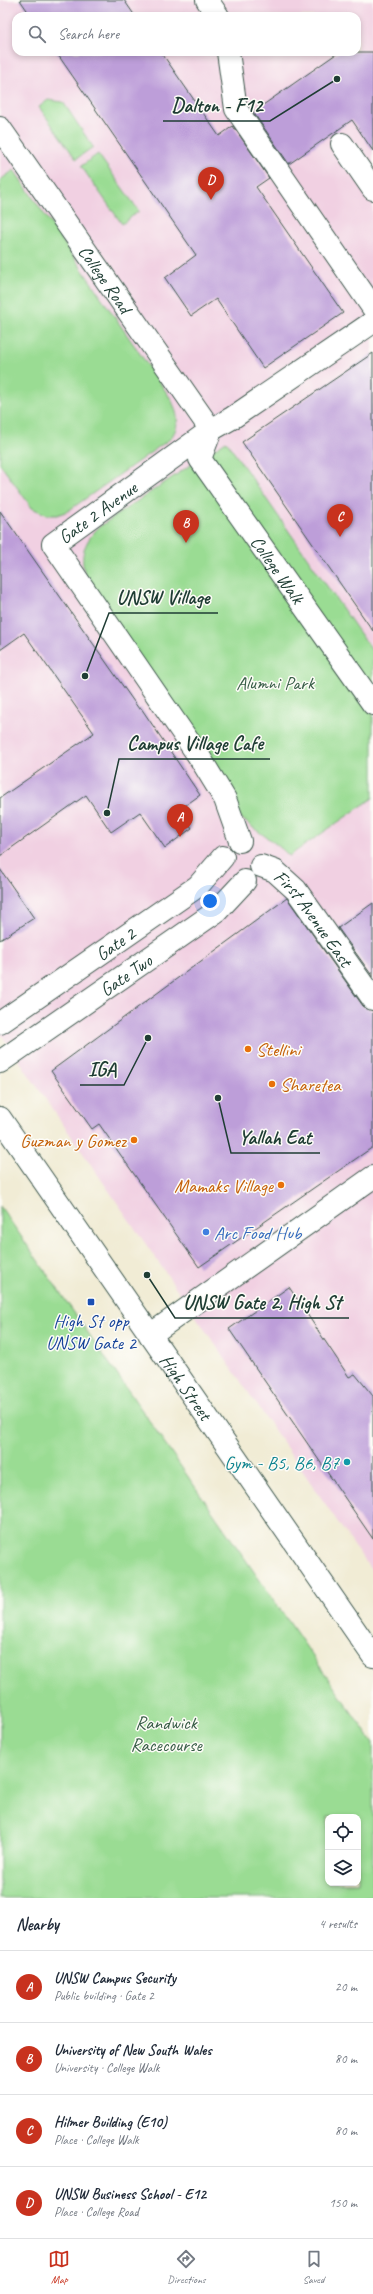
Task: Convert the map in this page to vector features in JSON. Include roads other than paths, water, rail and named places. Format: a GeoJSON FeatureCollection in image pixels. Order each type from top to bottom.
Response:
{"type":"FeatureCollection","features":[{"type":"Feature","properties":{"kind":"street"},"geometry":{"type":"LineString","coordinates":[[207,0],[215,12]]}},
{"type":"Feature","properties":{"kind":"street"},"geometry":{"type":"LineString","coordinates":[[229,56],[236,109],[371,299]]}},
{"type":"Feature","properties":{"kind":"street","name":"College Road"},"geometry":{"type":"LineString","coordinates":[[0,128],[210,430]]}},
{"type":"Feature","properties":{"kind":"street"},"geometry":{"type":"LineString","coordinates":[[342,144],[373,189]]}},
{"type":"Feature","properties":{"kind":"street","name":"Gate 2 Avenue"},"geometry":{"type":"LineString","coordinates":[[240,841],[225,799],[200,758],[53,544],[210,430],[232,418],[373,322]]}},
{"type":"Feature","properties":{"kind":"street","name":"College Walk"},"geometry":{"type":"LineString","coordinates":[[210,430],[200,459],[373,704]]}},
{"type":"Feature","properties":{"kind":"street"},"geometry":{"type":"LineString","coordinates":[[245,881],[233,879],[227,874],[222,863],[223,857],[229,846],[240,841],[252,844],[256,848],[261,860],[261,866]]}},
{"type":"Feature","properties":{"kind":"street","name":"Gate 2"},"geometry":{"type":"LineString","coordinates":[[0,1023],[198,886],[223,857]]}},
{"type":"Feature","properties":{"kind":"street","name":"Gate Two"},"geometry":{"type":"LineString","coordinates":[[0,1062],[217,912],[245,881],[255,875],[261,866]]}},
{"type":"Feature","properties":{"kind":"street","name":"First Avenue East"},"geometry":{"type":"LineString","coordinates":[[261,866],[275,871],[296,890],[373,999]]}},
{"type":"Feature","properties":{"kind":"street","name":"High Street"},"geometry":{"type":"LineString","coordinates":[[0,1118],[373,1656]]}},
{"type":"Feature","properties":{"kind":"street"},"geometry":{"type":"LineString","coordinates":[[150,1335],[373,1177]]}},
{"type":"Feature","properties":{"kind":"place","name":"Dalton - F12"},"geometry":{"type":"Point","coordinates":[337,79]}},
{"type":"Feature","properties":{"kind":"place","name":"UNSW Business School - E12"},"geometry":{"type":"Point","coordinates":[211,200]}},
{"type":"Feature","properties":{"kind":"place","name":"Hilmer Building (E10)"},"geometry":{"type":"Point","coordinates":[340,537]}},
{"type":"Feature","properties":{"kind":"place","name":"University of New South Wales"},"geometry":{"type":"Point","coordinates":[186,543]}},
{"type":"Feature","properties":{"kind":"place","name":"UNSW Village"},"geometry":{"type":"Point","coordinates":[85,676]}},
{"type":"Feature","properties":{"kind":"place","name":"Campus Village Cafe"},"geometry":{"type":"Point","coordinates":[107,813]}},
{"type":"Feature","properties":{"kind":"place","name":"UNSW Campus Security"},"geometry":{"type":"Point","coordinates":[180,837]}},
{"type":"Feature","properties":{"kind":"place","name":"IGA"},"geometry":{"type":"Point","coordinates":[148,1038]}},
{"type":"Feature","properties":{"kind":"place","name":"Stellini"},"geometry":{"type":"Point","coordinates":[248,1049]}},
{"type":"Feature","properties":{"kind":"place","name":"Sharetea"},"geometry":{"type":"Point","coordinates":[272,1084]}},
{"type":"Feature","properties":{"kind":"place","name":"Yallah Eat"},"geometry":{"type":"Point","coordinates":[218,1098]}},
{"type":"Feature","properties":{"kind":"place","name":"Guzman y Gomez"},"geometry":{"type":"Point","coordinates":[134,1140]}},
{"type":"Feature","properties":{"kind":"place","name":"Mamaks Village"},"geometry":{"type":"Point","coordinates":[281,1185]}},
{"type":"Feature","properties":{"kind":"place","name":"Arc Food Hub"},"geometry":{"type":"Point","coordinates":[206,1232]}},
{"type":"Feature","properties":{"kind":"place","name":"UNSW Gate 2, High St"},"geometry":{"type":"Point","coordinates":[147,1275]}},
{"type":"Feature","properties":{"kind":"place","name":"High St opp UNSW Gate 2"},"geometry":{"type":"Point","coordinates":[91,1302]}},
{"type":"Feature","properties":{"kind":"place","name":"Gym - B5, B6, B7"},"geometry":{"type":"Point","coordinates":[347,1462]}},
{"type":"Feature","properties":{"kind":"park label","name":"Alumni Park"},"geometry":{"type":"Point","coordinates":[275,682]}},
{"type":"Feature","properties":{"kind":"park label","name":"Randwick Racecourse"},"geometry":{"type":"Point","coordinates":[166,1733]}}]}
